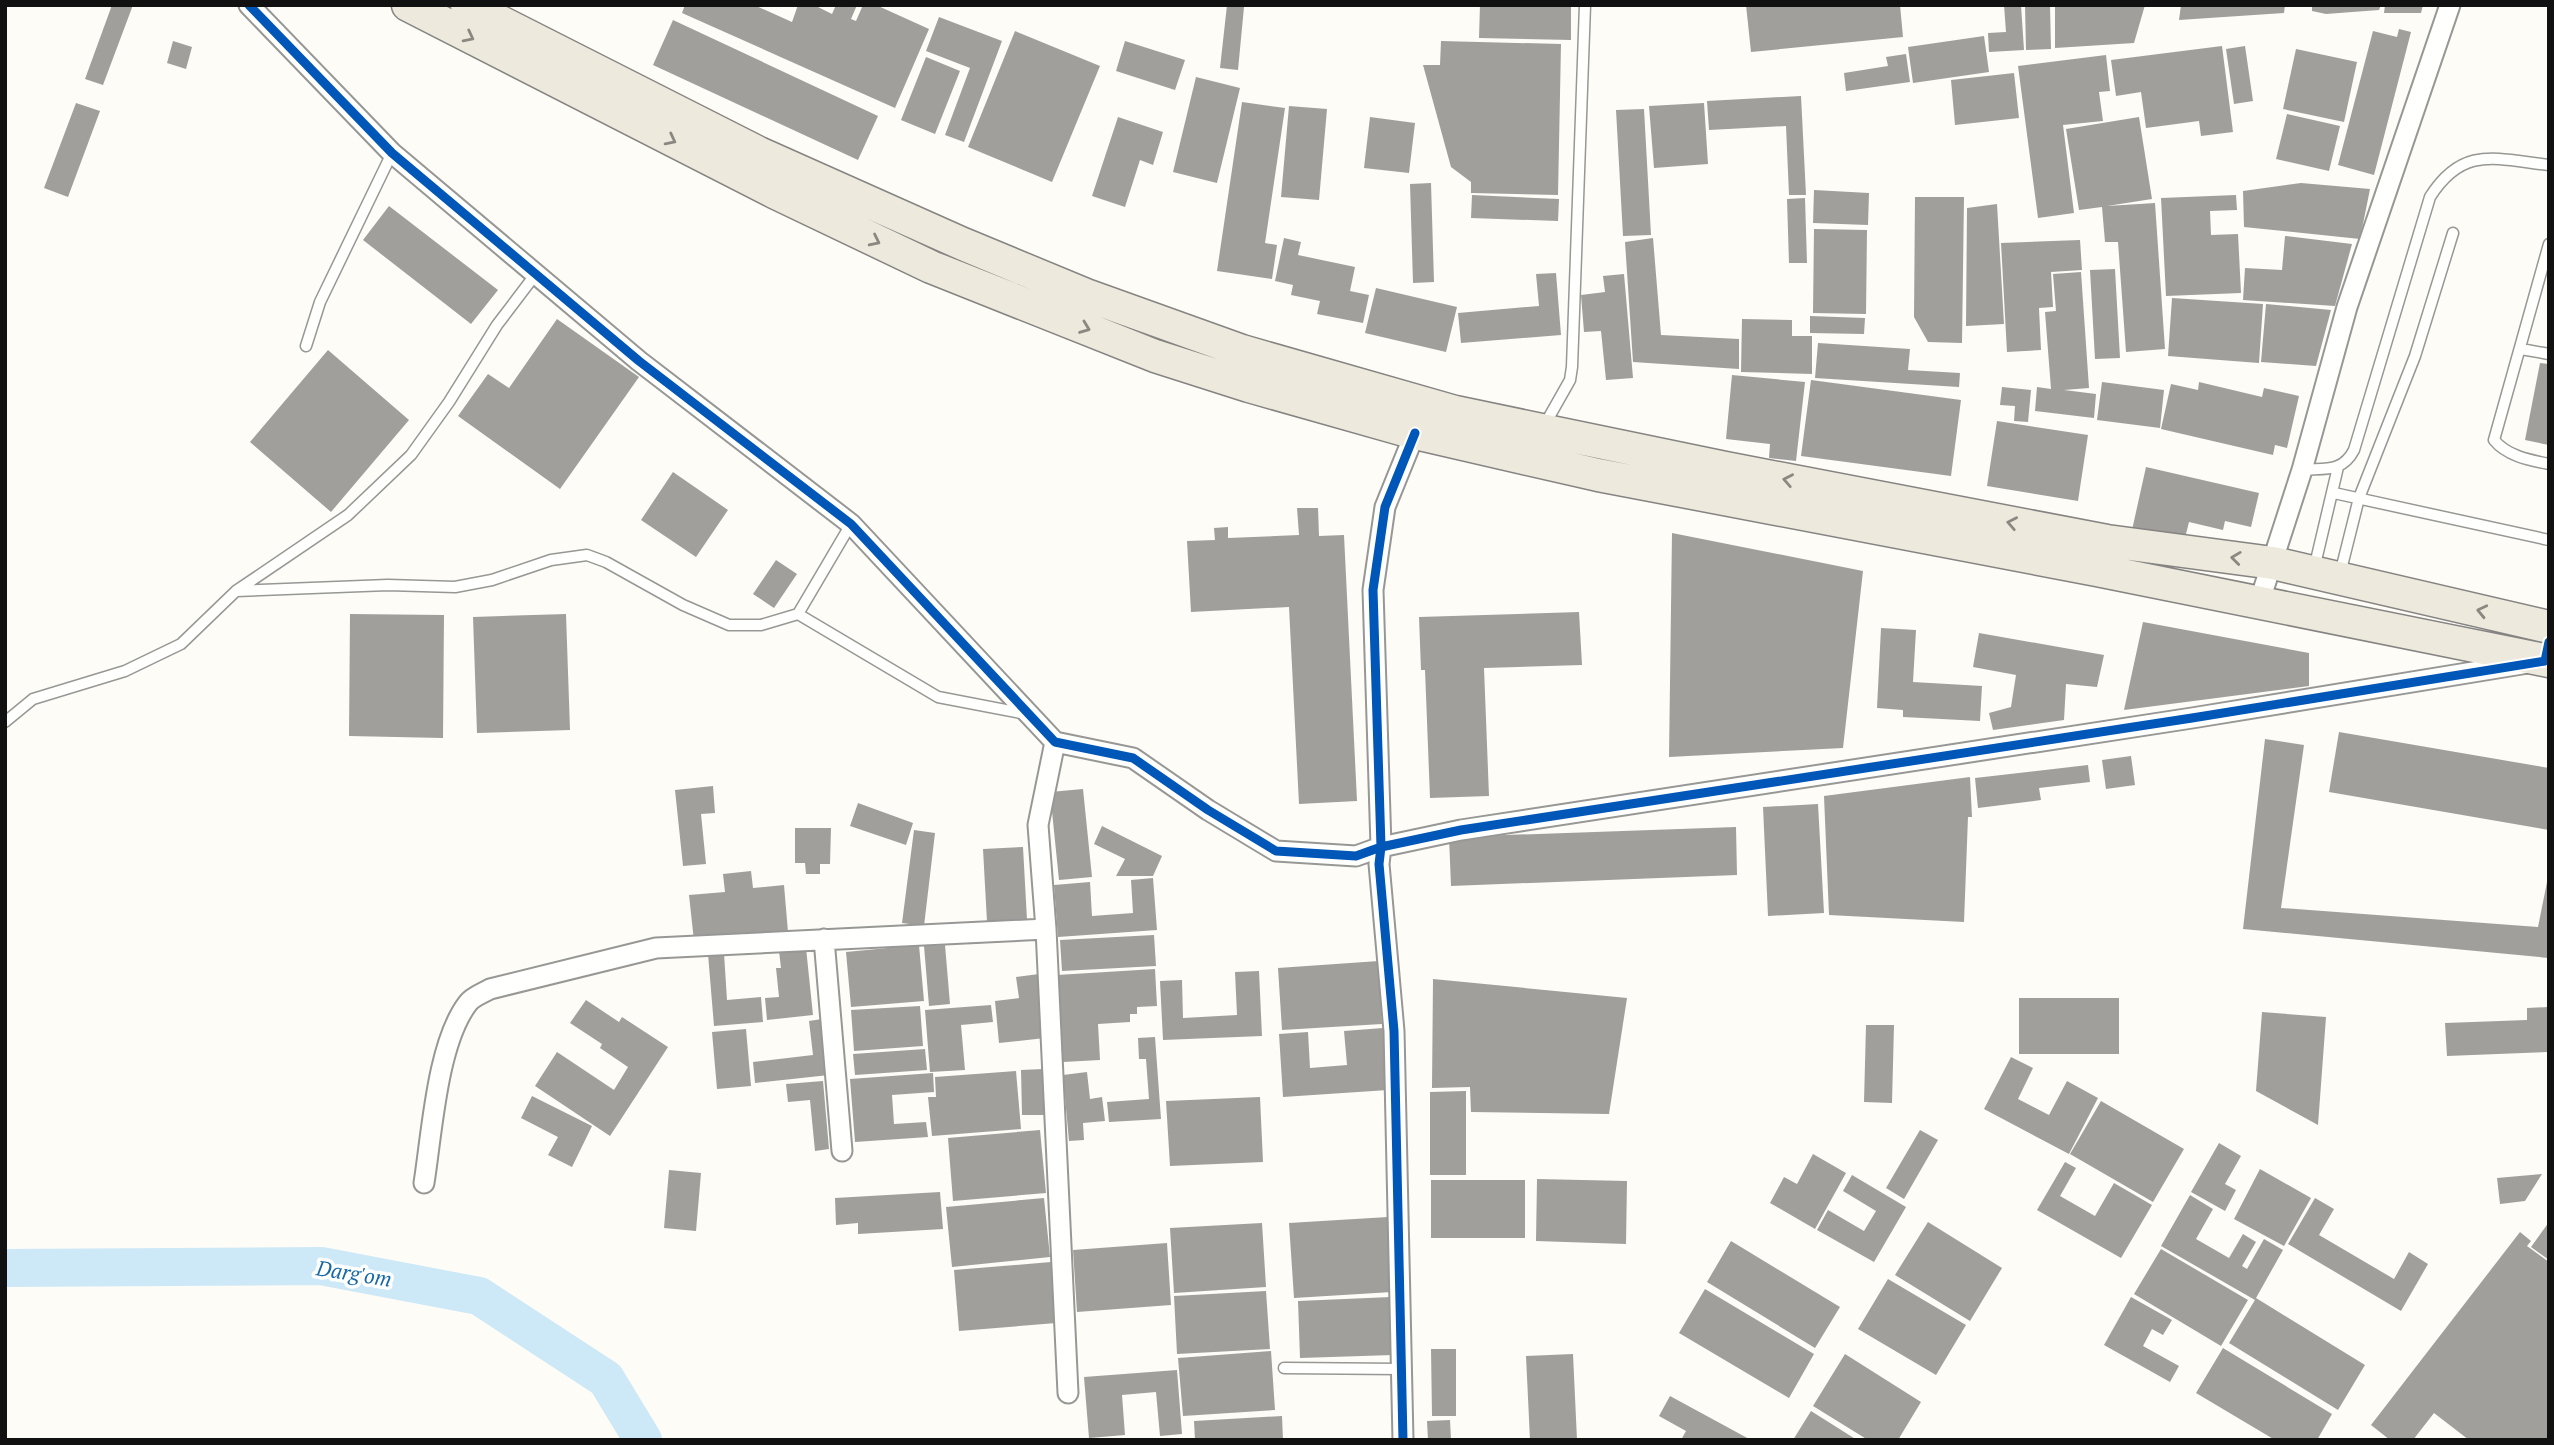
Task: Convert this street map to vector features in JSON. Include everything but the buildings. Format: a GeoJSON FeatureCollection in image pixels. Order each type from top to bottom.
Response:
{"type":"FeatureCollection","features":[{"type":"Feature","properties":{"kind":"main road"},"geometry":{"type":"LineString","coordinates":[[408,5],[774,192],[931,267],[1155,356],[1249,386],[1415,433],[1598,475],[2273,563],[2549,627]]}},
{"type":"Feature","properties":{"kind":"main road"},"geometry":{"type":"LineString","coordinates":[[467,5],[759,153],[1086,295],[1242,351],[1455,412],[1542,430],[2259,603],[2547,655]]}},
{"type":"Feature","properties":{"kind":"street"},"geometry":{"type":"LineString","coordinates":[[249,5],[392,153],[650,369],[851,524],[1055,743],[1133,758],[1208,810],[1276,851],[1356,856],[1381,847],[1461,830],[2192,718],[2547,655]]}},
{"type":"Feature","properties":{"kind":"street"},"geometry":{"type":"LineString","coordinates":[[2259,603],[2302,470],[2347,307],[2450,5]]}},
{"type":"Feature","properties":{"kind":"street"},"geometry":{"type":"LineString","coordinates":[[1403,1440],[1394,1031],[1378,864],[1381,847],[1373,590],[1385,507],[1415,433]]}},
{"type":"Feature","properties":{"kind":"street"},"geometry":{"type":"LineString","coordinates":[[1055,743],[1038,825],[1046,929],[1068,1394]]}},
{"type":"Feature","properties":{"kind":"street"},"geometry":{"type":"LineString","coordinates":[[424,1183],[443,1063],[452,1034],[468,1002],[491,989],[656,948],[1046,929]]}},
{"type":"Feature","properties":{"kind":"street"},"geometry":{"type":"LineString","coordinates":[[824,939],[842,1151]]}},
{"type":"Feature","properties":{"kind":"lane"},"geometry":{"type":"LineString","coordinates":[[1542,430],[1570,380],[1572,367],[1585,5]]}},
{"type":"Feature","properties":{"kind":"lane"},"geometry":{"type":"LineString","coordinates":[[306,346],[320,302],[392,153]]}},
{"type":"Feature","properties":{"kind":"lane"},"geometry":{"type":"LineString","coordinates":[[2302,470],[2338,467],[2348,460],[2354,450],[2430,197],[2441,179],[2467,161],[2483,158],[2549,165]]}},
{"type":"Feature","properties":{"kind":"lane"},"geometry":{"type":"LineString","coordinates":[[2326,575],[2415,356],[2453,233]]}},
{"type":"Feature","properties":{"kind":"lane"},"geometry":{"type":"LineString","coordinates":[[2549,244],[2494,440],[2501,449],[2514,455],[2549,464]]}},
{"type":"Feature","properties":{"kind":"lane"},"geometry":{"type":"LineString","coordinates":[[5,722],[33,699],[125,671],[181,644],[236,591],[348,515],[411,455],[449,402],[497,326],[536,275]]}},
{"type":"Feature","properties":{"kind":"lane"},"geometry":{"type":"LineString","coordinates":[[2521,349],[2549,354]]}},
{"type":"Feature","properties":{"kind":"lane"},"geometry":{"type":"LineString","coordinates":[[2326,575],[2338,467]]}},
{"type":"Feature","properties":{"kind":"lane"},"geometry":{"type":"LineString","coordinates":[[2334,492],[2549,540]]}},
{"type":"Feature","properties":{"kind":"lane"},"geometry":{"type":"LineString","coordinates":[[236,591],[388,585],[455,587],[492,580],[551,561],[587,555],[606,562],[683,605],[729,625],[761,625],[799,614],[851,524]]}},
{"type":"Feature","properties":{"kind":"lane"},"geometry":{"type":"LineString","coordinates":[[799,614],[938,697],[1030,715]]}},
{"type":"Feature","properties":{"kind":"lane"},"geometry":{"type":"LineString","coordinates":[[1284,1368],[1401,1369]]}},
{"type":"Feature","properties":{"kind":"waterway","name":"Darg'om"},"geometry":{"type":"LineString","coordinates":[[5,1268],[321,1266],[479,1296],[606,1379],[643,1440]]}},
{"type":"Feature","properties":{"kind":"cycle path"},"geometry":{"type":"LineString","coordinates":[[249,5],[392,153],[639,361],[851,524],[1055,742],[1133,758],[1208,810],[1276,851],[1356,856],[1381,847],[1461,830],[2545,661],[2549,642]]}},
{"type":"Feature","properties":{"kind":"cycle path"},"geometry":{"type":"LineString","coordinates":[[1403,1440],[1394,1031],[1379,864],[1381,847],[1373,590],[1385,507],[1415,433]]}}]}
